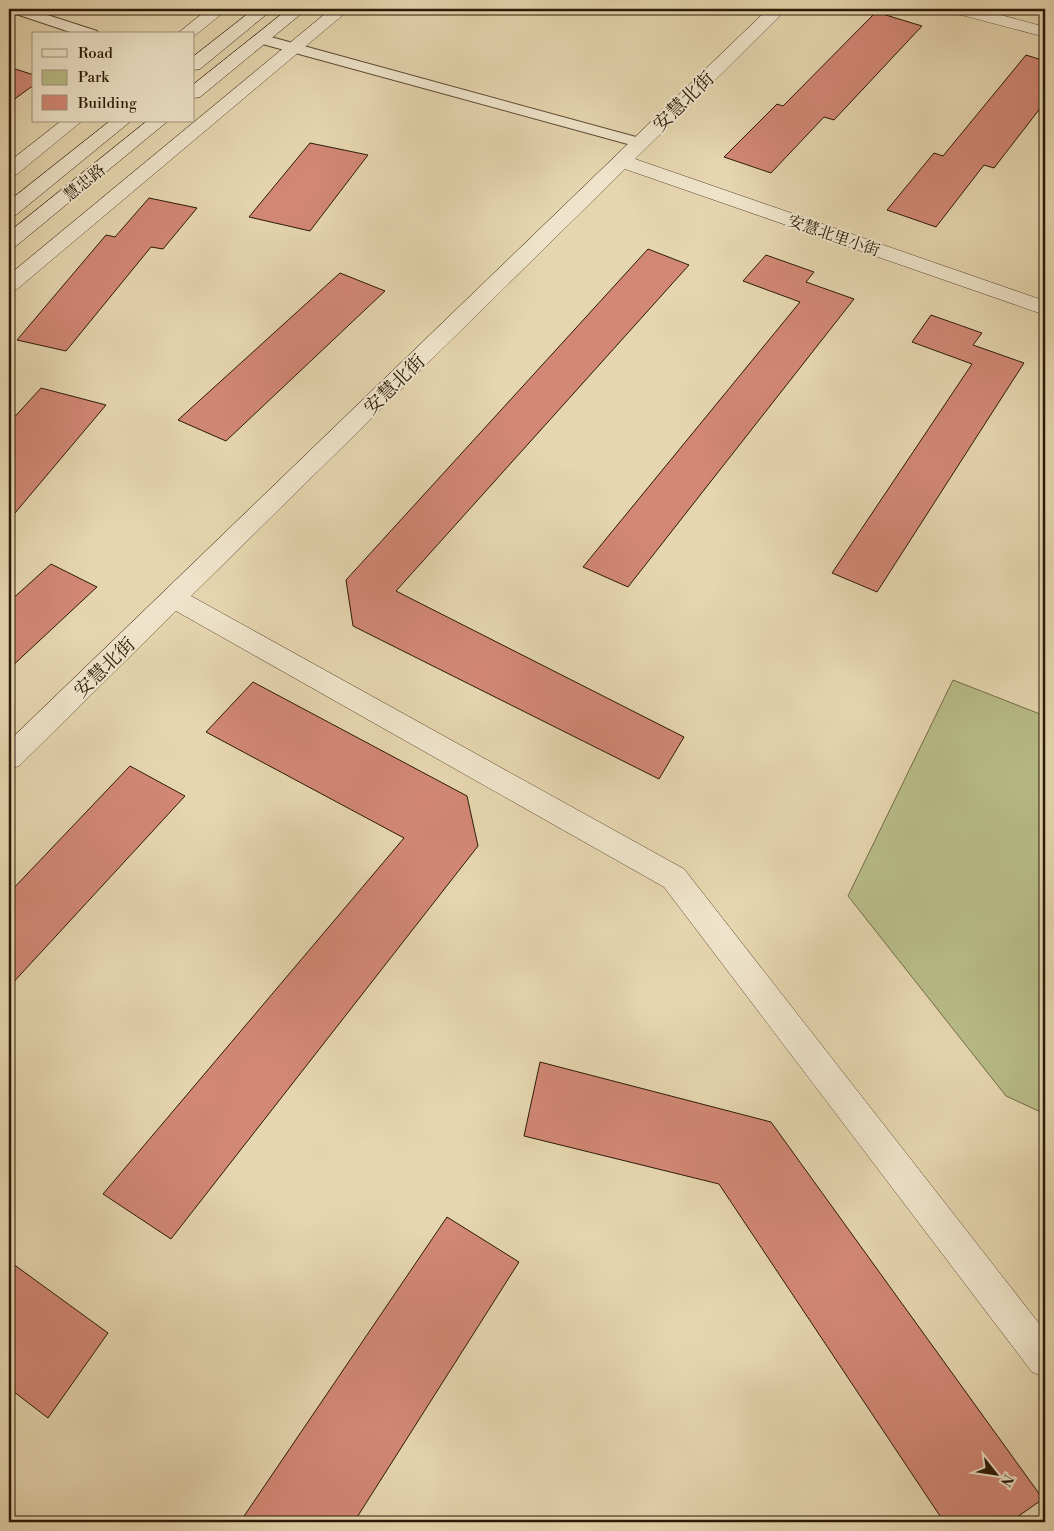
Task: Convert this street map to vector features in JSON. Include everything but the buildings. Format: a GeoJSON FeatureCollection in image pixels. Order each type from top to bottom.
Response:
{"type":"FeatureCollection","features":[{"type":"Feature","properties":{"kind":"street"},"geometry":{"type":"LineString","coordinates":[[189,32],[218,9]]}},
{"type":"Feature","properties":{"kind":"street"},"geometry":{"type":"LineString","coordinates":[[195,64],[264,9]]}},
{"type":"Feature","properties":{"kind":"street"},"geometry":{"type":"LineString","coordinates":[[195,92],[298,9]]}},
{"type":"Feature","properties":{"kind":"street"},"geometry":{"type":"LineString","coordinates":[[9,285],[341,9]]}},
{"type":"Feature","properties":{"kind":"street","name":"安慧北街"},"geometry":{"type":"LineString","coordinates":[[9,758],[778,9]]}},
{"type":"Feature","properties":{"kind":"street"},"geometry":{"type":"LineString","coordinates":[[960,9],[1045,32]]}},
{"type":"Feature","properties":{"kind":"street"},"geometry":{"type":"LineString","coordinates":[[9,171],[72,122]]}},
{"type":"Feature","properties":{"kind":"street","name":"慧忠路"},"geometry":{"type":"LineString","coordinates":[[9,211],[121,122]]}},
{"type":"Feature","properties":{"kind":"street","name":"慧忠路"},"geometry":{"type":"LineString","coordinates":[[9,242],[158,122]]}},
{"type":"Feature","properties":{"kind":"street","name":"安慧北里小街"},"geometry":{"type":"LineString","coordinates":[[622,161],[1045,308]]}},
{"type":"Feature","properties":{"kind":"street"},"geometry":{"type":"LineString","coordinates":[[174,598],[674,878],[1045,1358]]}},
{"type":"Feature","properties":{"kind":"lane"},"geometry":{"type":"LineString","coordinates":[[15,9],[86,32]]}},
{"type":"Feature","properties":{"kind":"lane"},"geometry":{"type":"LineString","coordinates":[[260,39],[640,143]]}},
{"type":"Feature","properties":{"kind":"green space"},"geometry":{"type":"Polygon","coordinates":[[[953,680],[1045,716],[1045,1114],[1006,1096],[848,896],[953,680]]]}}]}
